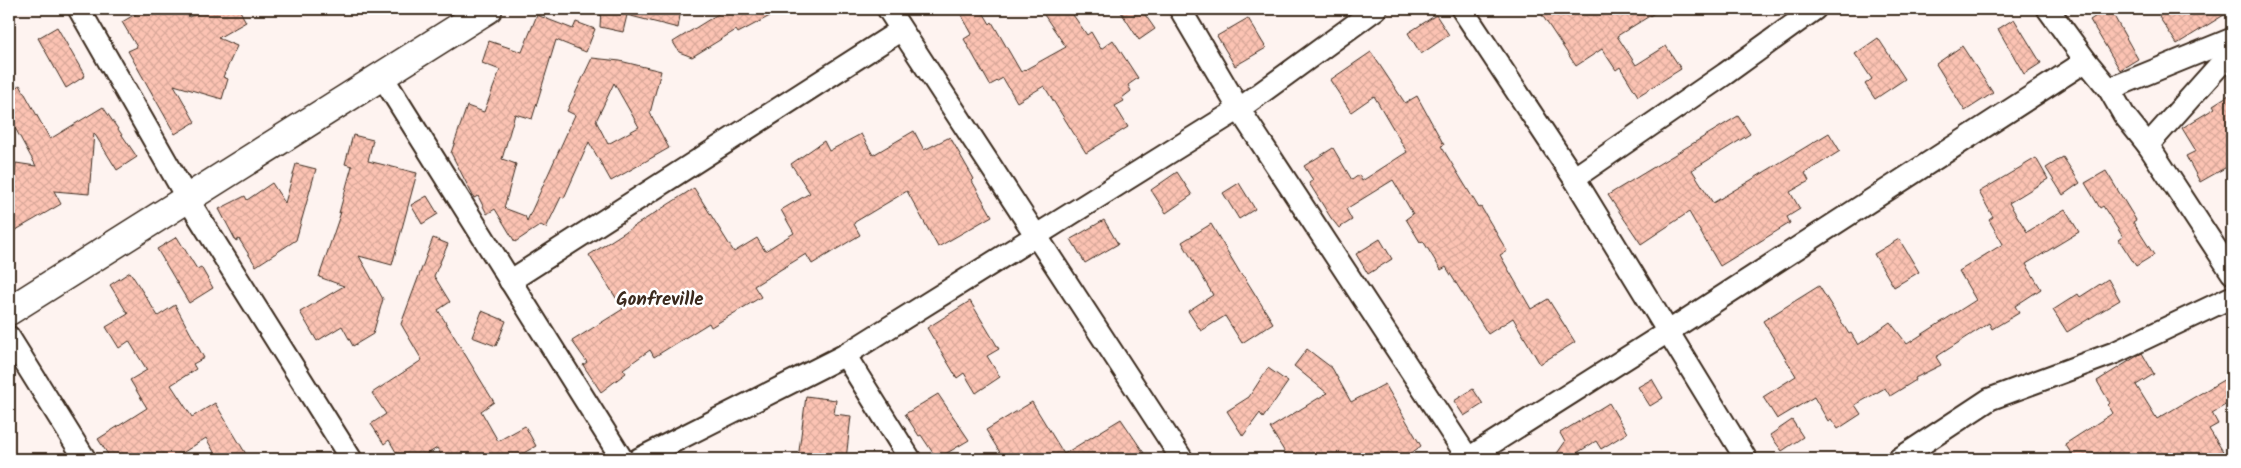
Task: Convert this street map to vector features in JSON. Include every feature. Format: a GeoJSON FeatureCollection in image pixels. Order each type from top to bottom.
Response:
{"type":"FeatureCollection","features":[{"type":"Feature","properties":{"kind":"street"},"geometry":{"type":"LineString","coordinates":[[79,9],[188,198],[351,459]]}},
{"type":"Feature","properties":{"kind":"street"},"geometry":{"type":"LineString","coordinates":[[9,310],[488,9]]}},
{"type":"Feature","properties":{"kind":"street"},"geometry":{"type":"LineString","coordinates":[[888,9],[1182,459]]}},
{"type":"Feature","properties":{"kind":"street"},"geometry":{"type":"LineString","coordinates":[[1180,9],[1239,109],[1468,459],[2086,61]]}},
{"type":"Feature","properties":{"kind":"street"},"geometry":{"type":"LineString","coordinates":[[638,459],[846,356],[1239,109],[1376,9]]}},
{"type":"Feature","properties":{"kind":"street"},"geometry":{"type":"LineString","coordinates":[[1462,9],[1574,178],[1746,459]]}},
{"type":"Feature","properties":{"kind":"street"},"geometry":{"type":"LineString","coordinates":[[1574,178],[1726,74],[1815,9]]}},
{"type":"Feature","properties":{"kind":"street"},"geometry":{"type":"LineString","coordinates":[[2048,9],[2109,90],[2124,115],[2148,145],[2232,273]]}},
{"type":"Feature","properties":{"kind":"street"},"geometry":{"type":"LineString","coordinates":[[510,281],[901,30]]}},
{"type":"Feature","properties":{"kind":"street"},"geometry":{"type":"LineString","coordinates":[[2109,90],[2232,39]]}},
{"type":"Feature","properties":{"kind":"street"},"geometry":{"type":"LineString","coordinates":[[2148,145],[2232,52]]}},
{"type":"Feature","properties":{"kind":"street"},"geometry":{"type":"LineString","coordinates":[[382,76],[622,459]]}},
{"type":"Feature","properties":{"kind":"street"},"geometry":{"type":"LineString","coordinates":[[1899,459],[1990,400],[2114,353],[2232,297]]}},
{"type":"Feature","properties":{"kind":"street"},"geometry":{"type":"LineString","coordinates":[[9,337],[85,459]]}},
{"type":"Feature","properties":{"kind":"street"},"geometry":{"type":"LineString","coordinates":[[846,356],[910,459]]}},
{"type":"Feature","properties":{"kind":"building"},"geometry":{"type":"Polygon","coordinates":[[[144,9],[184,9],[189,17],[209,9],[239,9],[246,22],[218,38],[237,46],[223,77],[228,79],[222,99],[174,85],[195,122],[175,134],[128,51],[137,47],[122,22],[144,9]]]}},
{"type":"Feature","properties":{"kind":"building"},"geometry":{"type":"Polygon","coordinates":[[[601,9],[681,9],[678,28],[627,15],[623,32],[600,27],[601,9]]]}},
{"type":"Feature","properties":{"kind":"building"},"geometry":{"type":"Polygon","coordinates":[[[726,9],[783,9],[738,33],[736,30],[692,57],[679,52],[673,42],[726,9]]]}},
{"type":"Feature","properties":{"kind":"building"},"geometry":{"type":"Polygon","coordinates":[[[958,9],[981,9],[990,24],[992,22],[1021,72],[1066,47],[1040,9],[1069,9],[1087,35],[1091,32],[1101,49],[1113,40],[1138,78],[1128,85],[1131,91],[1122,98],[1124,101],[1115,106],[1128,127],[1086,153],[1044,86],[1017,102],[1003,78],[990,85],[964,39],[972,34],[958,9]]]}},
{"type":"Feature","properties":{"kind":"building"},"geometry":{"type":"Polygon","coordinates":[[[1119,9],[1141,9],[1155,29],[1139,40],[1119,9]]]}},
{"type":"Feature","properties":{"kind":"building"},"geometry":{"type":"Polygon","coordinates":[[[1538,9],[1661,9],[1617,36],[1636,65],[1666,46],[1681,69],[1638,96],[1620,67],[1616,70],[1602,49],[1576,66],[1538,9]]]}},
{"type":"Feature","properties":{"kind":"building"},"geometry":{"type":"Polygon","coordinates":[[[2110,9],[2138,59],[2120,70],[2090,20],[2110,9]]]}},
{"type":"Feature","properties":{"kind":"building"},"geometry":{"type":"Polygon","coordinates":[[[2157,9],[2232,10],[2177,44],[2159,17],[2161,15],[2157,9]]]}},
{"type":"Feature","properties":{"kind":"building"},"geometry":{"type":"Polygon","coordinates":[[[537,15],[573,29],[576,22],[595,29],[586,52],[556,40],[532,119],[515,114],[502,159],[516,164],[504,208],[525,216],[527,221],[575,115],[567,111],[592,58],[620,61],[661,71],[650,113],[669,148],[611,181],[589,142],[564,198],[561,197],[546,228],[541,225],[515,242],[495,209],[487,214],[478,196],[474,198],[451,153],[467,106],[484,112],[500,70],[482,63],[489,41],[522,52],[537,15]],[[614,83],[596,121],[608,144],[639,127],[614,83]]]}},
{"type":"Feature","properties":{"kind":"building"},"geometry":{"type":"Polygon","coordinates":[[[1436,15],[1449,35],[1421,54],[1408,33],[1436,15]]]}},
{"type":"Feature","properties":{"kind":"building"},"geometry":{"type":"Polygon","coordinates":[[[1248,18],[1266,48],[1235,66],[1217,36],[1248,18]]]}},
{"type":"Feature","properties":{"kind":"building"},"geometry":{"type":"Polygon","coordinates":[[[2014,19],[2041,63],[2024,74],[1998,29],[2014,19]]]}},
{"type":"Feature","properties":{"kind":"building"},"geometry":{"type":"Polygon","coordinates":[[[57,27],[85,76],[66,88],[38,38],[57,27]]]}},
{"type":"Feature","properties":{"kind":"building"},"geometry":{"type":"Polygon","coordinates":[[[1878,38],[1905,79],[1875,99],[1865,84],[1872,79],[1855,54],[1878,38]]]}},
{"type":"Feature","properties":{"kind":"building"},"geometry":{"type":"Polygon","coordinates":[[[1962,46],[1993,93],[1965,111],[1936,64],[1962,46]]]}},
{"type":"Feature","properties":{"kind":"building"},"geometry":{"type":"Polygon","coordinates":[[[1371,52],[1405,103],[1417,96],[1444,145],[1441,146],[1507,251],[1500,255],[1531,309],[1548,299],[1575,342],[1540,364],[1513,318],[1488,334],[1446,267],[1441,270],[1423,241],[1420,242],[1406,219],[1413,214],[1393,180],[1346,209],[1352,220],[1339,228],[1309,183],[1313,180],[1304,166],[1333,148],[1352,180],[1359,175],[1362,181],[1407,152],[1374,96],[1351,112],[1330,80],[1371,52]]]}},
{"type":"Feature","properties":{"kind":"building"},"geometry":{"type":"Polygon","coordinates":[[[20,85],[50,139],[103,107],[137,157],[117,170],[94,133],[89,194],[54,191],[61,204],[9,234],[16,163],[36,166],[9,117],[9,91],[20,85]]]}},
{"type":"Feature","properties":{"kind":"building"},"geometry":{"type":"Polygon","coordinates":[[[2232,93],[2232,164],[2200,182],[2186,156],[2196,151],[2182,128],[2215,108],[2213,105],[2232,93]]]}},
{"type":"Feature","properties":{"kind":"building"},"geometry":{"type":"Polygon","coordinates":[[[1738,116],[1750,134],[1692,170],[1713,203],[1829,133],[1840,151],[1805,173],[1809,181],[1790,192],[1800,209],[1787,217],[1790,223],[1720,266],[1689,212],[1641,244],[1608,195],[1738,116]]]}},
{"type":"Feature","properties":{"kind":"building"},"geometry":{"type":"Polygon","coordinates":[[[914,131],[924,150],[950,137],[992,216],[938,247],[907,191],[855,222],[854,224],[860,235],[812,264],[806,254],[754,286],[761,297],[711,327],[709,323],[654,357],[650,350],[623,369],[626,373],[601,392],[583,365],[587,362],[572,341],[623,309],[589,255],[694,188],[734,252],[757,238],[765,251],[794,233],[781,210],[810,193],[791,164],[824,141],[829,151],[861,134],[873,155],[914,131]]]}},
{"type":"Feature","properties":{"kind":"building"},"geometry":{"type":"Polygon","coordinates":[[[353,135],[373,140],[368,161],[417,173],[392,265],[359,256],[383,299],[373,334],[353,346],[342,326],[317,341],[300,312],[344,286],[319,277],[341,212],[339,213],[352,166],[345,164],[353,135]]]}},
{"type":"Feature","properties":{"kind":"building"},"geometry":{"type":"Polygon","coordinates":[[[2063,157],[2080,183],[2063,195],[2046,168],[2063,157]]]}},
{"type":"Feature","properties":{"kind":"building"},"geometry":{"type":"Polygon","coordinates":[[[2036,158],[2048,179],[2009,203],[2027,232],[2065,209],[2079,232],[2026,264],[2041,289],[2015,306],[2019,313],[1992,329],[1989,323],[1936,357],[1941,365],[1915,378],[1916,380],[1890,396],[1885,388],[1855,405],[1861,414],[1838,429],[1831,419],[1828,421],[1814,397],[1777,419],[1763,397],[1796,376],[1763,321],[1819,286],[1858,345],[1890,322],[1907,344],[1976,300],[1959,271],[2003,244],[1989,220],[1993,217],[1979,192],[2036,158]]]}},
{"type":"Feature","properties":{"kind":"building"},"geometry":{"type":"Polygon","coordinates":[[[296,164],[316,169],[296,240],[256,266],[239,239],[236,241],[219,209],[245,196],[247,200],[272,183],[285,203],[296,164]]]}},
{"type":"Feature","properties":{"kind":"building"},"geometry":{"type":"Polygon","coordinates":[[[2106,171],[2136,220],[2133,222],[2154,255],[2136,266],[2119,240],[2123,237],[2103,206],[2100,208],[2085,183],[2106,171]]]}},
{"type":"Feature","properties":{"kind":"building"},"geometry":{"type":"Polygon","coordinates":[[[1177,172],[1192,195],[1166,213],[1151,190],[1177,172]]]}},
{"type":"Feature","properties":{"kind":"building"},"geometry":{"type":"Polygon","coordinates":[[[1239,183],[1255,209],[1239,219],[1223,193],[1239,183]]]}},
{"type":"Feature","properties":{"kind":"building"},"geometry":{"type":"Polygon","coordinates":[[[427,196],[438,214],[422,224],[411,205],[427,196]]]}},
{"type":"Feature","properties":{"kind":"building"},"geometry":{"type":"Polygon","coordinates":[[[1104,220],[1118,244],[1085,263],[1071,239],[1104,220]]]}},
{"type":"Feature","properties":{"kind":"building"},"geometry":{"type":"Polygon","coordinates":[[[1211,224],[1273,323],[1242,343],[1225,316],[1201,331],[1188,311],[1213,295],[1182,242],[1211,224]]]}},
{"type":"Feature","properties":{"kind":"building"},"geometry":{"type":"Polygon","coordinates":[[[177,237],[197,269],[201,267],[213,288],[189,303],[157,249],[177,237]]]}},
{"type":"Feature","properties":{"kind":"building"},"geometry":{"type":"Polygon","coordinates":[[[433,238],[448,244],[434,276],[450,302],[438,310],[494,402],[481,411],[498,441],[525,426],[536,446],[513,459],[444,459],[437,448],[419,459],[400,459],[389,440],[384,444],[371,424],[386,414],[372,393],[422,360],[401,324],[433,238]]]}},
{"type":"Feature","properties":{"kind":"building"},"geometry":{"type":"Polygon","coordinates":[[[1380,239],[1392,259],[1368,274],[1356,254],[1380,239]]]}},
{"type":"Feature","properties":{"kind":"building"},"geometry":{"type":"Polygon","coordinates":[[[1899,239],[1919,272],[1894,287],[1874,254],[1899,239]]]}},
{"type":"Feature","properties":{"kind":"building"},"geometry":{"type":"Polygon","coordinates":[[[130,272],[158,316],[175,305],[204,358],[193,364],[196,369],[171,385],[192,417],[215,403],[249,459],[218,459],[206,438],[173,459],[111,459],[98,439],[147,408],[130,380],[147,370],[129,341],[119,348],[106,327],[128,314],[110,285],[130,272]]]}},
{"type":"Feature","properties":{"kind":"building"},"geometry":{"type":"Polygon","coordinates":[[[2108,279],[2120,300],[2067,332],[2053,310],[2078,294],[2080,297],[2108,279]]]}},
{"type":"Feature","properties":{"kind":"building"},"geometry":{"type":"Polygon","coordinates":[[[970,301],[999,349],[987,356],[1000,377],[976,393],[964,373],[957,378],[927,328],[970,301]]]}},
{"type":"Feature","properties":{"kind":"building"},"geometry":{"type":"Polygon","coordinates":[[[482,311],[506,321],[496,346],[472,337],[482,311]]]}},
{"type":"Feature","properties":{"kind":"building"},"geometry":{"type":"Polygon","coordinates":[[[1307,349],[1332,368],[1351,402],[1385,384],[1421,446],[1403,459],[1289,459],[1270,428],[1327,393],[1294,366],[1307,349]]]}},
{"type":"Feature","properties":{"kind":"building"},"geometry":{"type":"Polygon","coordinates":[[[2142,353],[2154,374],[2136,385],[2157,419],[2232,375],[2232,401],[2212,413],[2218,424],[2209,429],[2224,453],[2214,459],[2075,459],[2065,444],[2113,413],[2108,405],[2110,403],[2097,381],[2142,353]]]}},
{"type":"Feature","properties":{"kind":"building"},"geometry":{"type":"Polygon","coordinates":[[[1268,368],[1288,382],[1263,418],[1260,413],[1243,436],[1227,411],[1249,397],[1268,368]]]}},
{"type":"Feature","properties":{"kind":"building"},"geometry":{"type":"Polygon","coordinates":[[[1652,379],[1663,398],[1650,406],[1638,387],[1652,379]]]}},
{"type":"Feature","properties":{"kind":"building"},"geometry":{"type":"Polygon","coordinates":[[[1473,389],[1483,404],[1464,416],[1454,401],[1473,389]]]}},
{"type":"Feature","properties":{"kind":"building"},"geometry":{"type":"Polygon","coordinates":[[[938,394],[969,440],[937,459],[905,414],[938,394]]]}},
{"type":"Feature","properties":{"kind":"building"},"geometry":{"type":"Polygon","coordinates":[[[806,396],[836,400],[834,414],[851,416],[846,459],[798,459],[806,396]]]}},
{"type":"Feature","properties":{"kind":"building"},"geometry":{"type":"Polygon","coordinates":[[[1032,402],[1064,454],[1121,419],[1148,459],[1004,459],[986,430],[1032,402]]]}},
{"type":"Feature","properties":{"kind":"building"},"geometry":{"type":"Polygon","coordinates":[[[1609,403],[1627,433],[1601,449],[1596,441],[1577,453],[1573,459],[1553,459],[1565,442],[1560,433],[1609,403]]]}},
{"type":"Feature","properties":{"kind":"building"},"geometry":{"type":"Polygon","coordinates":[[[1792,420],[1803,437],[1782,451],[1770,435],[1792,420]]]}},
{"type":"Feature","properties":{"kind":"district","name":"Gonfreville"},"geometry":{"type":"Point","coordinates":[660,300]}}]}
